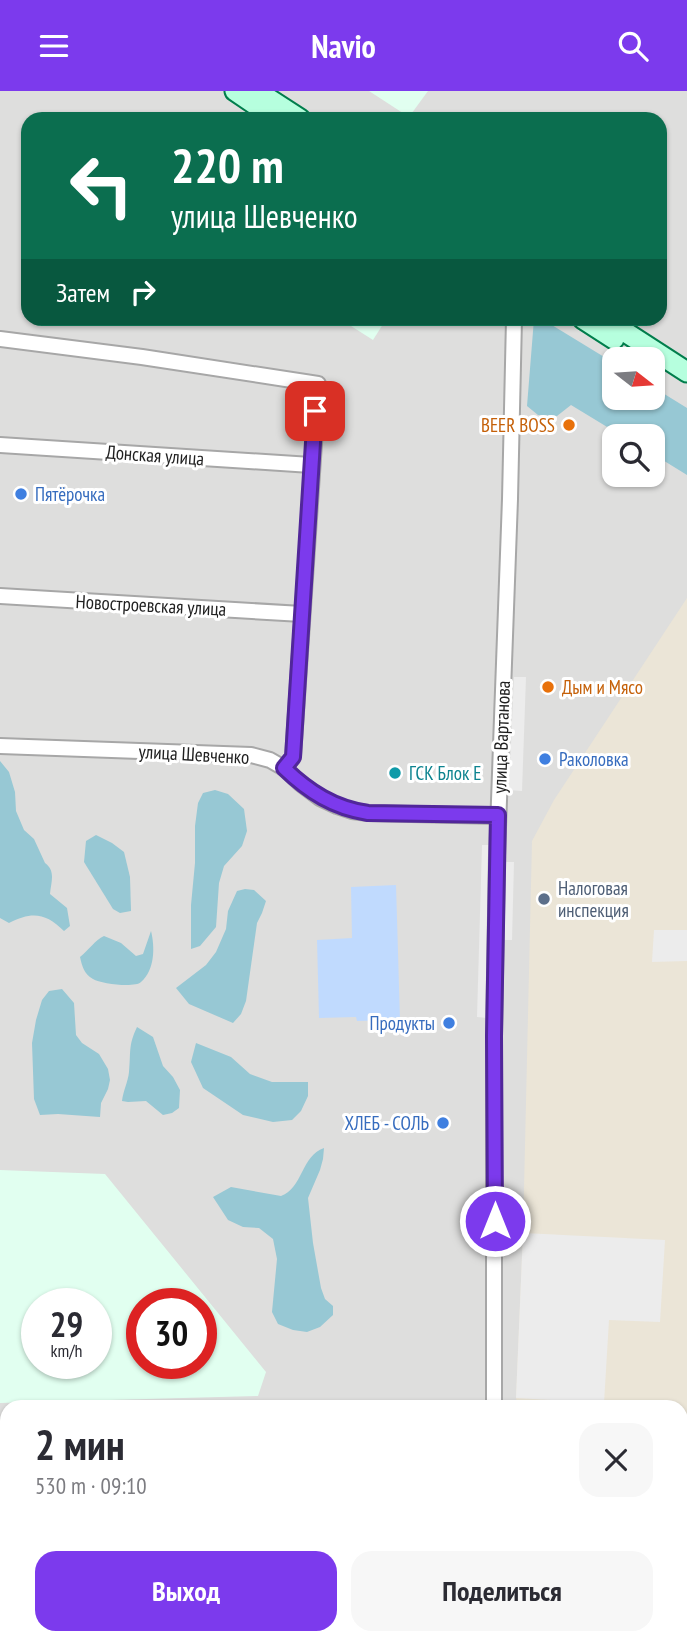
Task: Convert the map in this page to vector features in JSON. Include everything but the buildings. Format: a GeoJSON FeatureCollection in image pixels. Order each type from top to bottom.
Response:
{"type":"FeatureCollection","features":[{"type":"Feature","properties":{"kind":"main road"},"geometry":{"type":"LineString","coordinates":[[234,91],[266,112]]}},
{"type":"Feature","properties":{"kind":"main road"},"geometry":{"type":"LineString","coordinates":[[257,91],[289,112]]}},
{"type":"Feature","properties":{"kind":"main road"},"geometry":{"type":"LineString","coordinates":[[594,326],[626,347]]}},
{"type":"Feature","properties":{"kind":"main road"},"geometry":{"type":"LineString","coordinates":[[614,326],[686,380]]}},
{"type":"Feature","properties":{"kind":"main road"},"geometry":{"type":"LineString","coordinates":[[665,370],[686,380]]}},
{"type":"Feature","properties":{"kind":"street","name":"улица Вартанова"},"geometry":{"type":"LineString","coordinates":[[494,1400],[494,1036],[498,815],[514,326]]}},
{"type":"Feature","properties":{"kind":"street"},"geometry":{"type":"LineString","coordinates":[[0,339],[318,384],[293,757],[284,768]]}},
{"type":"Feature","properties":{"kind":"street","name":"Донская улица"},"geometry":{"type":"LineString","coordinates":[[0,445],[311,465]]}},
{"type":"Feature","properties":{"kind":"street","name":"Новостроевская улица"},"geometry":{"type":"LineString","coordinates":[[0,596],[302,614]]}},
{"type":"Feature","properties":{"kind":"street","name":"улица Шевченко"},"geometry":{"type":"LineString","coordinates":[[0,746],[251,755],[270,760],[320,797],[352,811],[498,815]]}},
{"type":"Feature","properties":{"kind":"shaded area"},"geometry":{"type":"Polygon","coordinates":[[[0,91],[687,91],[687,1400],[0,1400],[0,91]]]}},
{"type":"Feature","properties":{"kind":"shaded area"},"geometry":{"type":"Polygon","coordinates":[[[369,91],[428,91],[413,112],[401,112],[369,91]]]}},
{"type":"Feature","properties":{"kind":"shaded area"},"geometry":{"type":"Polygon","coordinates":[[[351,326],[382,326],[373,340],[351,326]]]}},
{"type":"Feature","properties":{"kind":"shaded area"},"geometry":{"type":"Polygon","coordinates":[[[533,326],[553,326],[602,356],[602,410],[665,410],[665,394],[687,408],[687,475],[665,461],[665,424],[602,424],[571,405],[557,416],[538,415],[527,406],[533,326]]]}},
{"type":"Feature","properties":{"kind":"shaded area"},"geometry":{"type":"Polygon","coordinates":[[[687,598],[687,1400],[516,1398],[523,1233],[532,841],[554,800],[687,598]]]}},
{"type":"Feature","properties":{"kind":"shaded area"},"geometry":{"type":"Polygon","coordinates":[[[514,677],[526,677],[522,791],[509,790],[514,677]]]}},
{"type":"Feature","properties":{"kind":"shaded area"},"geometry":{"type":"Polygon","coordinates":[[[0,761],[9,772],[15,792],[16,811],[24,830],[34,839],[51,870],[50,894],[67,908],[70,926],[64,931],[45,917],[25,917],[9,923],[0,918],[0,761]]]}},
{"type":"Feature","properties":{"kind":"shaded area"},"geometry":{"type":"Polygon","coordinates":[[[215,790],[228,794],[244,809],[247,831],[242,846],[224,866],[219,883],[216,927],[200,946],[191,949],[191,905],[198,803],[203,793],[215,790]]]}},
{"type":"Feature","properties":{"kind":"shaded area"},"geometry":{"type":"Polygon","coordinates":[[[96,835],[124,852],[130,877],[131,911],[120,913],[113,909],[84,862],[86,841],[96,835]]]}},
{"type":"Feature","properties":{"kind":"shaded area"},"geometry":{"type":"Polygon","coordinates":[[[482,845],[492,845],[487,1018],[477,1017],[482,845]]]}},
{"type":"Feature","properties":{"kind":"shaded area"},"geometry":{"type":"Polygon","coordinates":[[[504,862],[514,862],[512,940],[502,940],[504,862]]]}},
{"type":"Feature","properties":{"kind":"shaded area"},"geometry":{"type":"Polygon","coordinates":[[[396,885],[400,1020],[319,1018],[317,940],[352,938],[351,887],[396,885]]]}},
{"type":"Feature","properties":{"kind":"shaded area"},"geometry":{"type":"Polygon","coordinates":[[[254,890],[266,901],[257,923],[246,1001],[241,1014],[233,1023],[189,1004],[176,988],[206,965],[216,952],[237,891],[254,890]]]}},
{"type":"Feature","properties":{"kind":"shaded area"},"geometry":{"type":"Polygon","coordinates":[[[654,930],[687,930],[687,961],[652,962],[654,930]]]}},
{"type":"Feature","properties":{"kind":"shaded area"},"geometry":{"type":"Polygon","coordinates":[[[151,931],[153,958],[146,977],[138,984],[110,984],[97,981],[85,972],[80,957],[104,936],[121,943],[136,956],[143,954],[151,931]]]}},
{"type":"Feature","properties":{"kind":"shaded area"},"geometry":{"type":"Polygon","coordinates":[[[62,989],[74,1003],[76,1035],[82,1043],[99,1054],[108,1069],[110,1080],[101,1103],[100,1117],[40,1115],[34,1099],[32,1043],[36,1020],[42,1000],[49,991],[62,989]]]}},
{"type":"Feature","properties":{"kind":"shaded area"},"geometry":{"type":"Polygon","coordinates":[[[137,1027],[153,1037],[163,1066],[180,1090],[179,1108],[172,1113],[163,1115],[146,1101],[122,1101],[131,1044],[137,1027]]]}},
{"type":"Feature","properties":{"kind":"shaded area"},"geometry":{"type":"Polygon","coordinates":[[[196,1043],[231,1057],[250,1074],[272,1082],[308,1082],[308,1096],[301,1111],[292,1120],[273,1122],[243,1115],[203,1088],[191,1062],[196,1043]]]}},
{"type":"Feature","properties":{"kind":"shaded area"},"geometry":{"type":"Polygon","coordinates":[[[324,1148],[320,1170],[308,1198],[321,1288],[325,1299],[333,1306],[333,1315],[320,1327],[307,1332],[278,1324],[272,1312],[277,1259],[273,1239],[259,1228],[243,1227],[228,1220],[213,1197],[231,1187],[281,1196],[294,1186],[316,1152],[324,1148]]]}},
{"type":"Feature","properties":{"kind":"shaded area"},"geometry":{"type":"Polygon","coordinates":[[[0,1170],[105,1174],[198,1288],[126,1288],[126,1379],[217,1379],[217,1312],[266,1372],[258,1396],[0,1400],[0,1170]]]}},
{"type":"Feature","properties":{"kind":"shaded area"},"geometry":{"type":"Polygon","coordinates":[[[523,1233],[665,1240],[660,1322],[609,1320],[604,1400],[516,1398],[523,1233]]]}},
{"type":"Feature","properties":{"kind":"place","name":"BEER BOSS"},"geometry":{"type":"Point","coordinates":[569,425]}},
{"type":"Feature","properties":{"kind":"place","name":"Пятёрочка"},"geometry":{"type":"Point","coordinates":[21,494]}},
{"type":"Feature","properties":{"kind":"place","name":"Дым и Мясо"},"geometry":{"type":"Point","coordinates":[548,687]}},
{"type":"Feature","properties":{"kind":"place","name":"Раколовка"},"geometry":{"type":"Point","coordinates":[545,759]}},
{"type":"Feature","properties":{"kind":"place","name":"ГСК Блок Е"},"geometry":{"type":"Point","coordinates":[395,773]}},
{"type":"Feature","properties":{"kind":"place","name":"Налоговая инспекция"},"geometry":{"type":"Point","coordinates":[544,899]}},
{"type":"Feature","properties":{"kind":"place","name":"Продукты"},"geometry":{"type":"Point","coordinates":[449,1023]}},
{"type":"Feature","properties":{"kind":"place","name":"ХЛЕБ - СОЛЬ"},"geometry":{"type":"Point","coordinates":[443,1123]}},
{"type":"Feature","properties":{"kind":"route"},"geometry":{"type":"LineString","coordinates":[[315,411],[293,757],[284,768],[320,797],[352,811],[498,815],[494,1036],[495,1221]]}}]}
